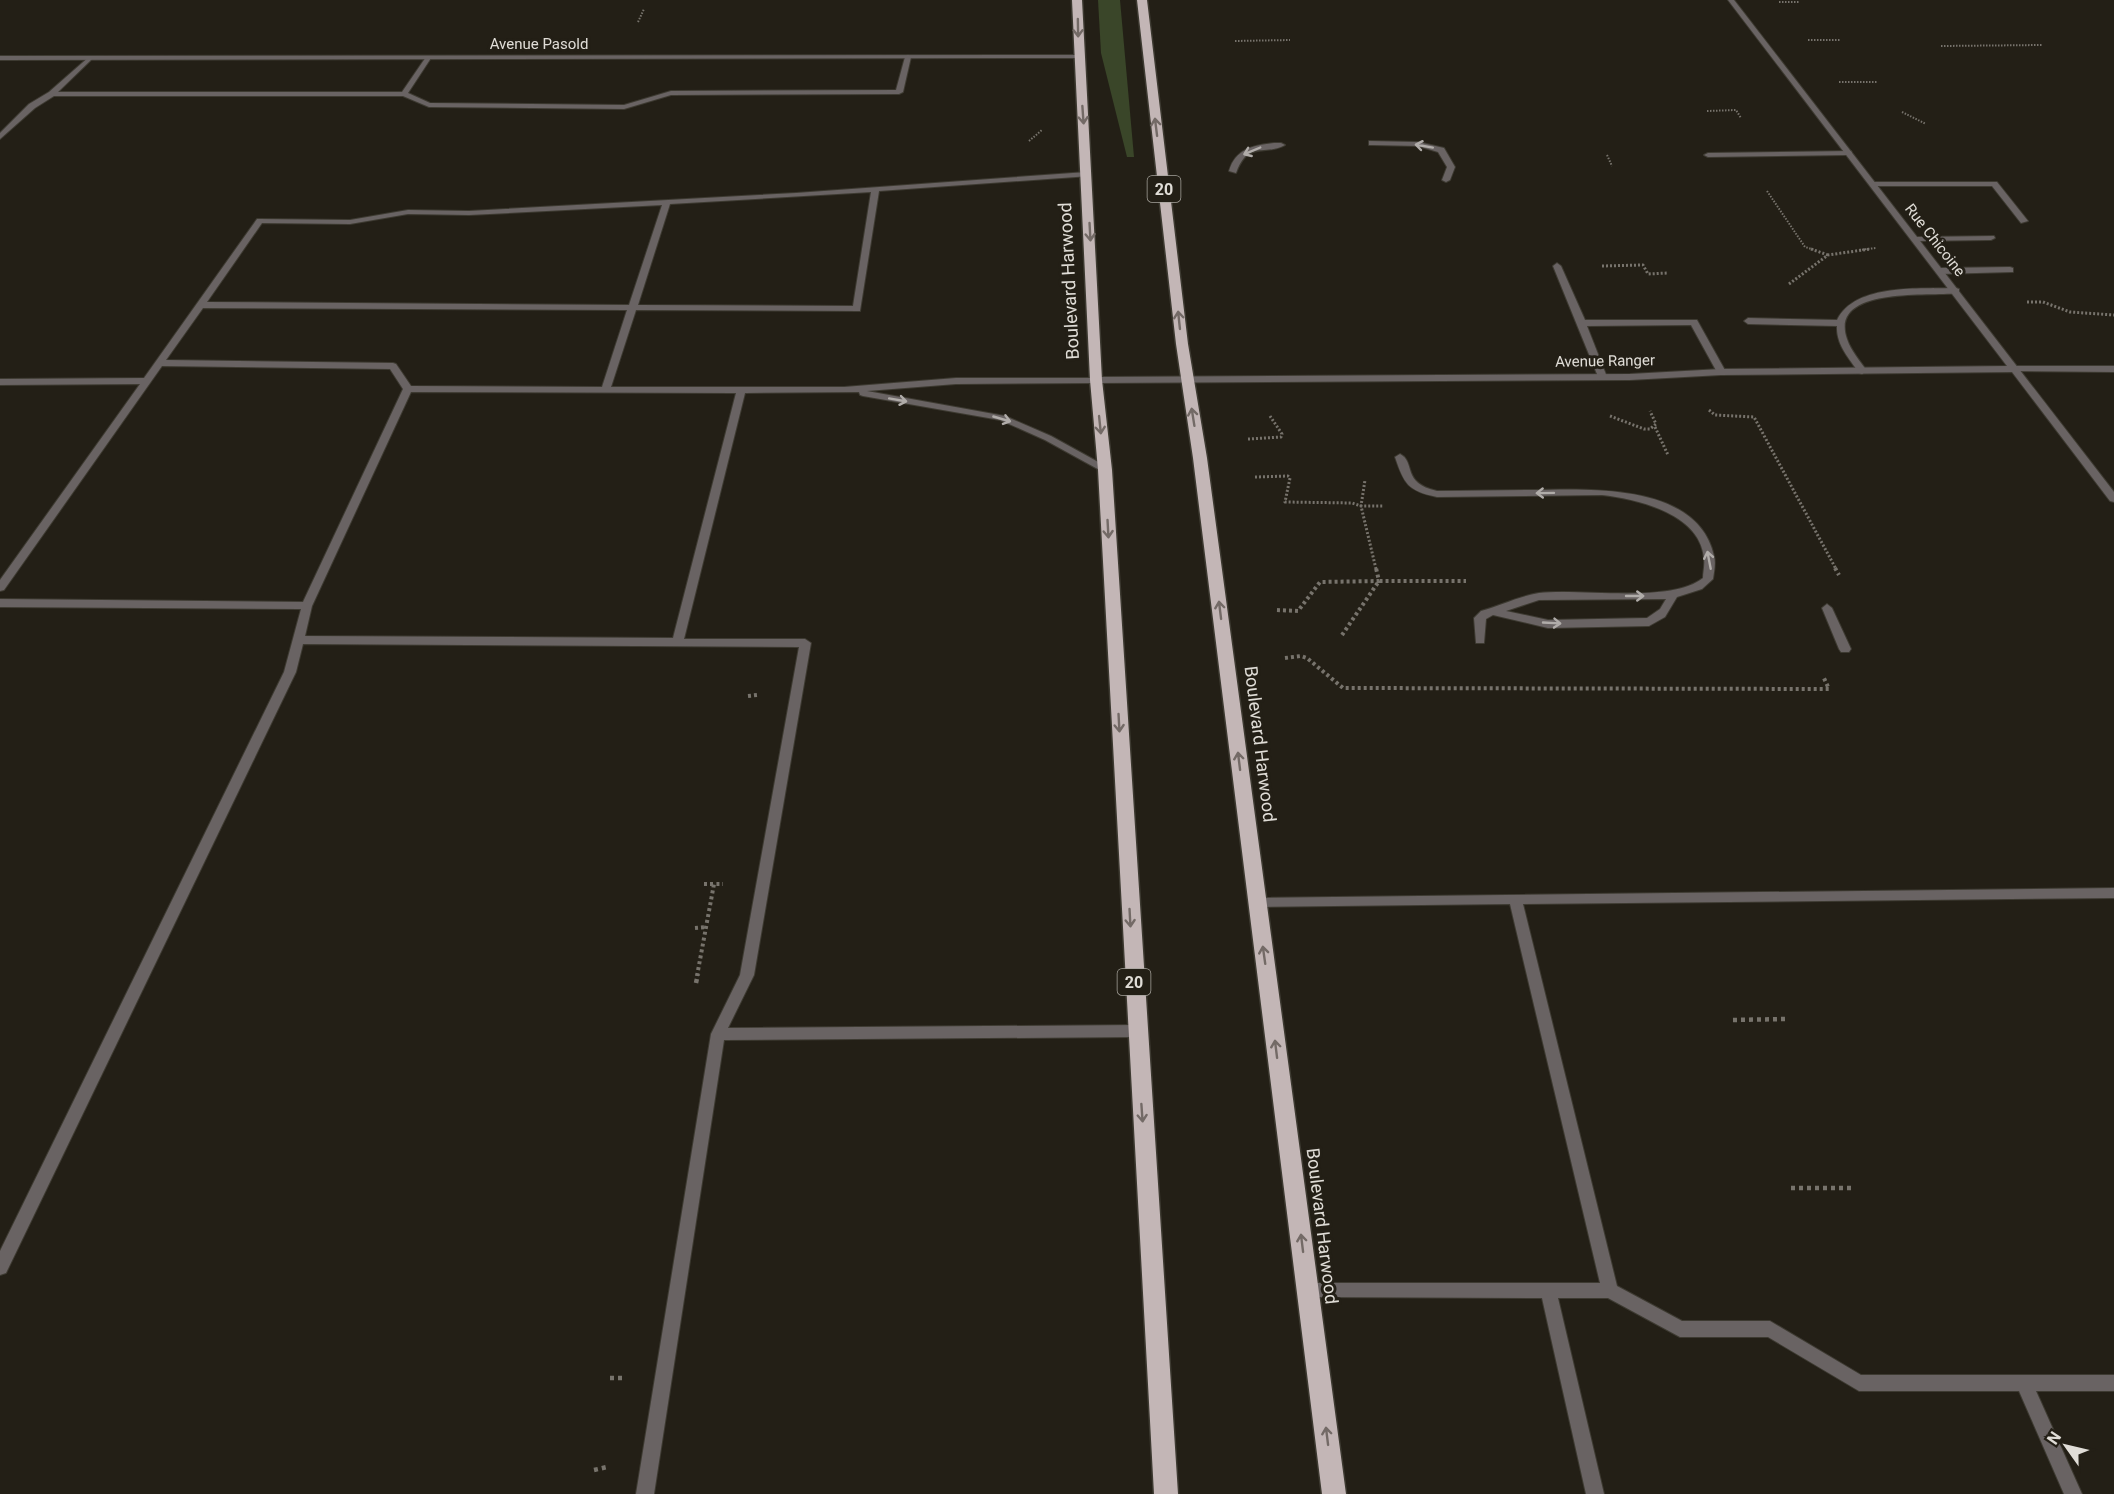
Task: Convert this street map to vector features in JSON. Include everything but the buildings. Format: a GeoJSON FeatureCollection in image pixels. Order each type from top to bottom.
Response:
{"type":"FeatureCollection","features":[{"type":"Feature","properties":{"kind":"highway","name":"Boulevard Harwood"},"geometry":{"type":"LineString","coordinates":[[1077,0],[1078,57],[1087,174],[1096,380],[1105,470],[1166,1494]]}},
{"type":"Feature","properties":{"kind":"highway","name":"Boulevard Harwood"},"geometry":{"type":"LineString","coordinates":[[1142,0],[1187,378],[1200,458],[1334,1494]]}},
{"type":"Feature","properties":{"kind":"street","name":"Rue Chicoine"},"geometry":{"type":"LineString","coordinates":[[1731,0],[2114,499]]}},
{"type":"Feature","properties":{"kind":"street"},"geometry":{"type":"LineString","coordinates":[[52,94],[404,94],[429,105],[624,107],[671,93],[899,92],[908,57]]}},
{"type":"Feature","properties":{"kind":"street","name":"Avenue Pasold"},"geometry":{"type":"LineString","coordinates":[[0,58],[1078,57]]}},
{"type":"Feature","properties":{"kind":"street"},"geometry":{"type":"LineString","coordinates":[[0,137],[32,106],[52,94],[90,58]]}},
{"type":"Feature","properties":{"kind":"street"},"geometry":{"type":"LineString","coordinates":[[404,94],[428,58]]}},
{"type":"Feature","properties":{"kind":"street"},"geometry":{"type":"LineString","coordinates":[[1372,143],[1418,144],[1441,150],[1446,154],[1451,167],[1446,180]]}},
{"type":"Feature","properties":{"kind":"street"},"geometry":{"type":"LineString","coordinates":[[1233,171],[1233,165],[1244,153],[1262,146],[1281,145]]}},
{"type":"Feature","properties":{"kind":"street"},"geometry":{"type":"LineString","coordinates":[[1708,155],[1848,153]]}},
{"type":"Feature","properties":{"kind":"street"},"geometry":{"type":"LineString","coordinates":[[0,588],[260,221],[350,222],[408,212],[469,213],[1087,174]]}},
{"type":"Feature","properties":{"kind":"street"},"geometry":{"type":"LineString","coordinates":[[1872,184],[1994,184],[2024,221]]}},
{"type":"Feature","properties":{"kind":"street"},"geometry":{"type":"LineString","coordinates":[[201,305],[857,309],[874,189]]}},
{"type":"Feature","properties":{"kind":"street"},"geometry":{"type":"LineString","coordinates":[[606,389],[667,201]]}},
{"type":"Feature","properties":{"kind":"street"},"geometry":{"type":"LineString","coordinates":[[1916,239],[1991,238]]}},
{"type":"Feature","properties":{"kind":"street"},"geometry":{"type":"LineString","coordinates":[[1557,266],[1602,377]]}},
{"type":"Feature","properties":{"kind":"street"},"geometry":{"type":"LineString","coordinates":[[1940,271],[2010,270]]}},
{"type":"Feature","properties":{"kind":"street"},"geometry":{"type":"LineString","coordinates":[[1862,371],[1841,333],[1844,314],[1852,306],[1875,296],[1956,291]]}},
{"type":"Feature","properties":{"kind":"street"},"geometry":{"type":"LineString","coordinates":[[1748,321],[1842,323]]}},
{"type":"Feature","properties":{"kind":"street"},"geometry":{"type":"LineString","coordinates":[[1582,323],[1694,322],[1721,372]]}},
{"type":"Feature","properties":{"kind":"street"},"geometry":{"type":"LineString","coordinates":[[159,363],[393,366],[408,389]]}},
{"type":"Feature","properties":{"kind":"street","name":"Avenue Ranger"},"geometry":{"type":"LineString","coordinates":[[844,390],[956,381],[1602,377],[1721,372],[2114,369]]}},
{"type":"Feature","properties":{"kind":"street"},"geometry":{"type":"LineString","coordinates":[[0,382],[147,381]]}},
{"type":"Feature","properties":{"kind":"street"},"geometry":{"type":"LineString","coordinates":[[408,389],[844,390],[1002,418],[1048,438],[1105,470]]}},
{"type":"Feature","properties":{"kind":"street"},"geometry":{"type":"LineString","coordinates":[[0,1268],[290,672],[307,606],[408,389]]}},
{"type":"Feature","properties":{"kind":"street"},"geometry":{"type":"LineString","coordinates":[[678,642],[741,390]]}},
{"type":"Feature","properties":{"kind":"street"},"geometry":{"type":"LineString","coordinates":[[1400,457],[1410,484],[1419,490],[1437,494],[1624,493],[1665,507],[1684,517],[1698,532],[1711,568],[1708,579],[1698,587],[1673,595],[1538,597],[1480,618],[1480,640]]}},
{"type":"Feature","properties":{"kind":"street"},"geometry":{"type":"LineString","coordinates":[[1495,612],[1548,624],[1649,622],[1659,618],[1666,611],[1673,595]]}},
{"type":"Feature","properties":{"kind":"street"},"geometry":{"type":"LineString","coordinates":[[0,603],[307,606]]}},
{"type":"Feature","properties":{"kind":"street"},"geometry":{"type":"LineString","coordinates":[[1827,608],[1845,649]]}},
{"type":"Feature","properties":{"kind":"street"},"geometry":{"type":"LineString","coordinates":[[298,640],[805,643],[747,975],[718,1034],[645,1494]]}},
{"type":"Feature","properties":{"kind":"street"},"geometry":{"type":"LineString","coordinates":[[1256,902],[2114,893]]}},
{"type":"Feature","properties":{"kind":"street"},"geometry":{"type":"LineString","coordinates":[[1515,899],[1610,1291]]}},
{"type":"Feature","properties":{"kind":"street"},"geometry":{"type":"LineString","coordinates":[[718,1034],[1137,1031]]}},
{"type":"Feature","properties":{"kind":"street"},"geometry":{"type":"LineString","coordinates":[[1308,1290],[1610,1291],[1680,1329],[1770,1329],[1859,1383],[2114,1383]]}},
{"type":"Feature","properties":{"kind":"street"},"geometry":{"type":"LineString","coordinates":[[1548,1291],[1595,1494]]}},
{"type":"Feature","properties":{"kind":"street"},"geometry":{"type":"LineString","coordinates":[[2024,1383],[2073,1494]]}},
{"type":"Feature","properties":{"kind":"path"},"geometry":{"type":"LineString","coordinates":[[1234,41],[1290,40]]}},
{"type":"Feature","properties":{"kind":"path"},"geometry":{"type":"LineString","coordinates":[[1802,40],[1841,40]]}},
{"type":"Feature","properties":{"kind":"path"},"geometry":{"type":"LineString","coordinates":[[1941,46],[2042,45]]}},
{"type":"Feature","properties":{"kind":"path"},"geometry":{"type":"LineString","coordinates":[[1837,82],[1877,82]]}},
{"type":"Feature","properties":{"kind":"path"},"geometry":{"type":"LineString","coordinates":[[1707,111],[1736,110],[1741,118]]}},
{"type":"Feature","properties":{"kind":"path"},"geometry":{"type":"LineString","coordinates":[[1902,112],[1926,124]]}},
{"type":"Feature","properties":{"kind":"path"},"geometry":{"type":"LineString","coordinates":[[1607,155],[1612,166]]}},
{"type":"Feature","properties":{"kind":"path"},"geometry":{"type":"LineString","coordinates":[[1765,187],[1805,247],[1828,255]]}},
{"type":"Feature","properties":{"kind":"path"},"geometry":{"type":"LineString","coordinates":[[1782,289],[1828,255],[1883,247]]}},
{"type":"Feature","properties":{"kind":"path"},"geometry":{"type":"LineString","coordinates":[[1602,266],[1643,265],[1648,274],[1668,273]]}},
{"type":"Feature","properties":{"kind":"path"},"geometry":{"type":"LineString","coordinates":[[2043,302],[2070,312],[2114,315]]}},
{"type":"Feature","properties":{"kind":"path"},"geometry":{"type":"LineString","coordinates":[[1705,402],[1710,412],[1715,415],[1754,417],[1843,582]]}},
{"type":"Feature","properties":{"kind":"path"},"geometry":{"type":"LineString","coordinates":[[1649,409],[1668,455]]}},
{"type":"Feature","properties":{"kind":"path"},"geometry":{"type":"LineString","coordinates":[[1248,439],[1281,437],[1282,434],[1268,416],[1279,416]]}},
{"type":"Feature","properties":{"kind":"path"},"geometry":{"type":"LineString","coordinates":[[1605,416],[1612,416],[1644,429],[1655,427]]}},
{"type":"Feature","properties":{"kind":"path"},"geometry":{"type":"LineString","coordinates":[[1255,477],[1288,476],[1290,478],[1285,502],[1385,506]]}},
{"type":"Feature","properties":{"kind":"path"},"geometry":{"type":"LineString","coordinates":[[1342,635],[1379,581],[1361,506],[1366,481]]}},
{"type":"Feature","properties":{"kind":"path"},"geometry":{"type":"LineString","coordinates":[[1277,610],[1298,611],[1320,582],[1469,580]]}},
{"type":"Feature","properties":{"kind":"path"},"geometry":{"type":"LineString","coordinates":[[1285,658],[1301,656],[1307,658],[1343,688],[1829,688]]}},
{"type":"Feature","properties":{"kind":"path"},"geometry":{"type":"LineString","coordinates":[[704,884],[714,884]]}},
{"type":"Feature","properties":{"kind":"path"},"geometry":{"type":"LineString","coordinates":[[695,928],[706,927]]}},
{"type":"Feature","properties":{"kind":"path"},"geometry":{"type":"LineString","coordinates":[[1733,1020],[1785,1019]]}},
{"type":"Feature","properties":{"kind":"path"},"geometry":{"type":"LineString","coordinates":[[1791,1188],[1855,1188]]}},
{"type":"Feature","properties":{"kind":"path"},"geometry":{"type":"LineString","coordinates":[[610,1378],[624,1378]]}},
{"type":"Feature","properties":{"kind":"path"},"geometry":{"type":"LineString","coordinates":[[594,1470],[607,1467]]}},
{"type":"Feature","properties":{"kind":"green space"},"geometry":{"type":"Polygon","coordinates":[[[1098,0],[1120,0],[1134,157],[1127,157],[1101,53],[1098,0]]]}}]}
